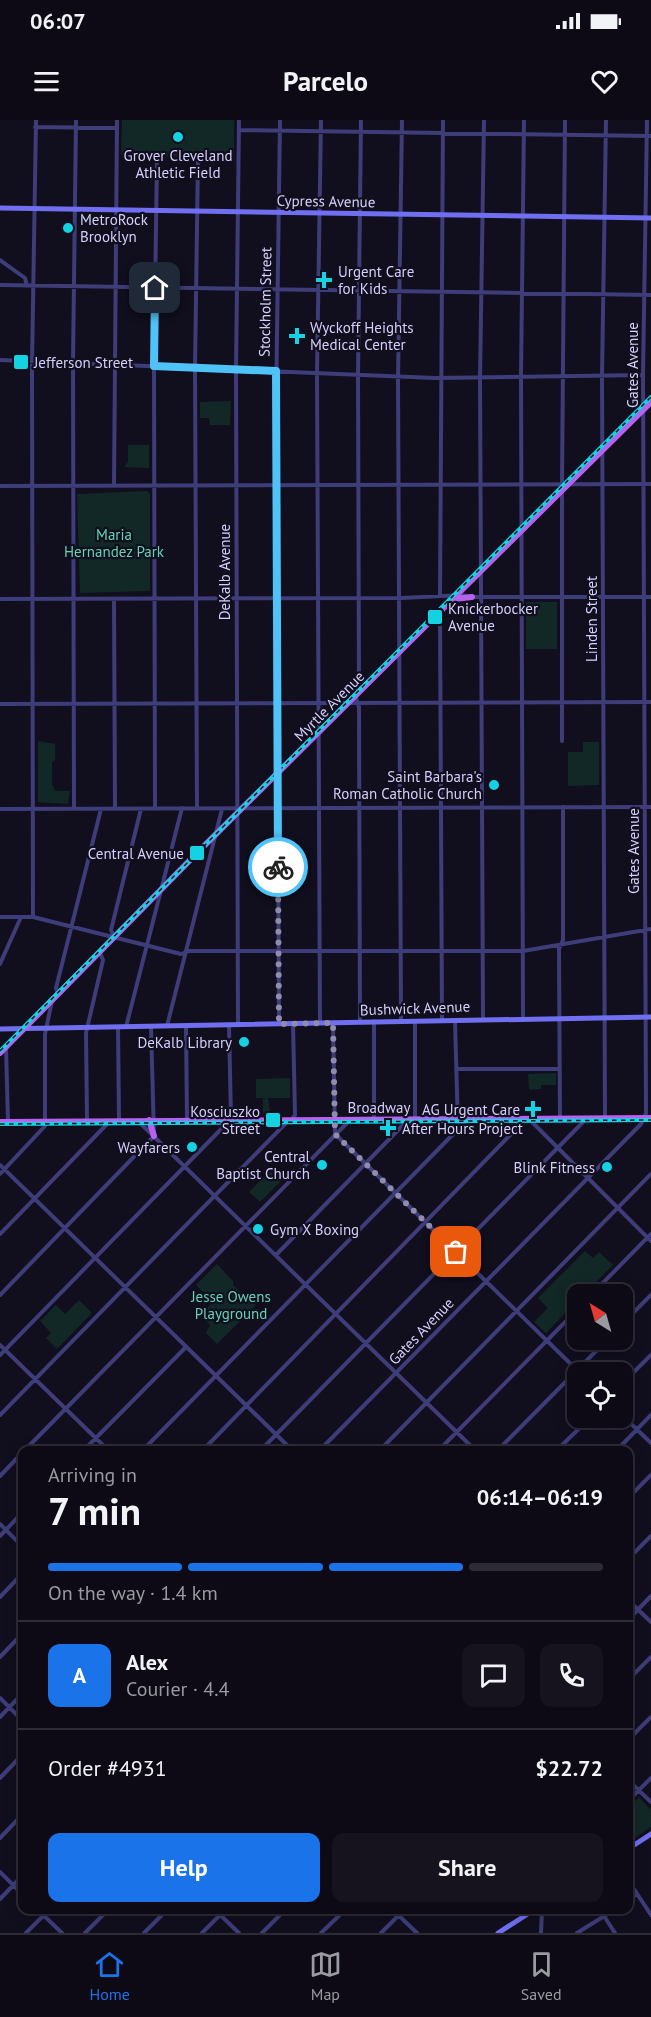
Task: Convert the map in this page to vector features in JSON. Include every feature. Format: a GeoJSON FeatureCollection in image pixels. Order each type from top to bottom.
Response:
{"type":"FeatureCollection","features":[{"type":"Feature","properties":{"kind":"main road","name":"Cypress Avenue"},"geometry":{"type":"LineString","coordinates":[[0,208],[648,218]]}},
{"type":"Feature","properties":{"kind":"main road","name":"Myrtle Avenue"},"geometry":{"type":"LineString","coordinates":[[0,1053],[239,810],[651,402]]}},
{"type":"Feature","properties":{"kind":"main road"},"geometry":{"type":"LineString","coordinates":[[455,597],[472,597]]}},
{"type":"Feature","properties":{"kind":"main road","name":"Bushwick Avenue"},"geometry":{"type":"LineString","coordinates":[[0,1029],[523,1017],[648,1017]]}},
{"type":"Feature","properties":{"kind":"main road","name":"Broadway"},"geometry":{"type":"LineString","coordinates":[[0,1122],[231,1119],[281,1123],[290,1120],[333,1119],[651,1118]]}},
{"type":"Feature","properties":{"kind":"main road"},"geometry":{"type":"LineString","coordinates":[[151,1120],[154,1136]]}},
{"type":"Feature","properties":{"kind":"main road"},"geometry":{"type":"LineString","coordinates":[[633,1846],[651,1834]]}},
{"type":"Feature","properties":{"kind":"main road"},"geometry":{"type":"LineString","coordinates":[[498,1933],[528,1914]]}},
{"type":"Feature","properties":{"kind":"street"},"geometry":{"type":"LineString","coordinates":[[33,917],[32,361],[36,120]]}},
{"type":"Feature","properties":{"kind":"street"},"geometry":{"type":"LineString","coordinates":[[74,809],[73,363],[76,120]]}},
{"type":"Feature","properties":{"kind":"street"},"geometry":{"type":"LineString","coordinates":[[114,486],[113,365],[117,120]]}},
{"type":"Feature","properties":{"kind":"street","name":"DeKalb Avenue"},"geometry":{"type":"LineString","coordinates":[[238,1025],[236,370],[239,120]]}},
{"type":"Feature","properties":{"kind":"street","name":"Stockholm Street"},"geometry":{"type":"LineString","coordinates":[[279,1024],[276,371],[280,120]]}},
{"type":"Feature","properties":{"kind":"street"},"geometry":{"type":"LineString","coordinates":[[320,1023],[317,373],[321,120]]}},
{"type":"Feature","properties":{"kind":"street"},"geometry":{"type":"LineString","coordinates":[[360,1022],[357,703],[361,120]]}},
{"type":"Feature","properties":{"kind":"street"},"geometry":{"type":"LineString","coordinates":[[401,1020],[398,376],[402,120]]}},
{"type":"Feature","properties":{"kind":"street"},"geometry":{"type":"LineString","coordinates":[[440,596],[439,378],[443,120]]}},
{"type":"Feature","properties":{"kind":"street"},"geometry":{"type":"LineString","coordinates":[[483,1018],[480,378],[484,120]]}},
{"type":"Feature","properties":{"kind":"street"},"geometry":{"type":"LineString","coordinates":[[523,1017],[521,377],[524,120]]}},
{"type":"Feature","properties":{"kind":"street"},"geometry":{"type":"LineString","coordinates":[[562,741],[561,376],[565,120]]}},
{"type":"Feature","properties":{"kind":"street","name":"Linden Street"},"geometry":{"type":"LineString","coordinates":[[605,1119],[602,376],[606,120]]}},
{"type":"Feature","properties":{"kind":"street","name":"Gates Avenue"},"geometry":{"type":"LineString","coordinates":[[324,1446],[587,1179],[646,1113],[648,1017],[645,930],[643,375],[648,218],[649,136],[647,120]]}},
{"type":"Feature","properties":{"kind":"street"},"geometry":{"type":"LineString","coordinates":[[35,127],[117,128]]}},
{"type":"Feature","properties":{"kind":"street"},"geometry":{"type":"LineString","coordinates":[[239,130],[649,136]]}},
{"type":"Feature","properties":{"kind":"street"},"geometry":{"type":"LineString","coordinates":[[156,808],[154,366],[157,158]]}},
{"type":"Feature","properties":{"kind":"street"},"geometry":{"type":"LineString","coordinates":[[197,808],[195,368],[198,158]]}},
{"type":"Feature","properties":{"kind":"street"},"geometry":{"type":"LineString","coordinates":[[0,260],[25,278],[27,286]]}},
{"type":"Feature","properties":{"kind":"street"},"geometry":{"type":"LineString","coordinates":[[0,285],[651,295]]}},
{"type":"Feature","properties":{"kind":"street"},"geometry":{"type":"LineString","coordinates":[[0,360],[439,378],[643,375]]}},
{"type":"Feature","properties":{"kind":"street"},"geometry":{"type":"LineString","coordinates":[[0,486],[521,484],[562,488]]}},
{"type":"Feature","properties":{"kind":"street"},"geometry":{"type":"LineString","coordinates":[[569,484],[651,484]]}},
{"type":"Feature","properties":{"kind":"street"},"geometry":{"type":"LineString","coordinates":[[0,599],[455,597]]}},
{"type":"Feature","properties":{"kind":"street"},"geometry":{"type":"LineString","coordinates":[[472,597],[651,597]]}},
{"type":"Feature","properties":{"kind":"street"},"geometry":{"type":"LineString","coordinates":[[114,598],[115,808]]}},
{"type":"Feature","properties":{"kind":"street"},"geometry":{"type":"LineString","coordinates":[[440,612],[442,1019]]}},
{"type":"Feature","properties":{"kind":"street"},"geometry":{"type":"LineString","coordinates":[[0,704],[651,702]]}},
{"type":"Feature","properties":{"kind":"street"},"geometry":{"type":"LineString","coordinates":[[560,1119],[563,807]]}},
{"type":"Feature","properties":{"kind":"street"},"geometry":{"type":"LineString","coordinates":[[0,809],[651,807]]}},
{"type":"Feature","properties":{"kind":"street"},"geometry":{"type":"LineString","coordinates":[[126,1027],[182,808]]}},
{"type":"Feature","properties":{"kind":"street"},"geometry":{"type":"LineString","coordinates":[[0,1174],[44,1128],[46,1121],[46,1029],[56,997],[56,988],[101,809]]}},
{"type":"Feature","properties":{"kind":"street"},"geometry":{"type":"LineString","coordinates":[[114,937],[111,930],[141,809]]}},
{"type":"Feature","properties":{"kind":"street"},"geometry":{"type":"LineString","coordinates":[[167,1026],[222,809]]}},
{"type":"Feature","properties":{"kind":"street"},"geometry":{"type":"LineString","coordinates":[[0,917],[33,917],[186,953],[523,951],[651,929]]}},
{"type":"Feature","properties":{"kind":"street"},"geometry":{"type":"LineString","coordinates":[[0,964],[21,917]]}},
{"type":"Feature","properties":{"kind":"street"},"geometry":{"type":"LineString","coordinates":[[87,1121],[87,1028],[103,960],[100,952]]}},
{"type":"Feature","properties":{"kind":"street"},"geometry":{"type":"LineString","coordinates":[[455,1019],[458,1130]]}},
{"type":"Feature","properties":{"kind":"street"},"geometry":{"type":"LineString","coordinates":[[276,1255],[399,1129],[412,1119],[415,1020]]}},
{"type":"Feature","properties":{"kind":"street"},"geometry":{"type":"LineString","coordinates":[[374,1022],[374,1120]]}},
{"type":"Feature","properties":{"kind":"street"},"geometry":{"type":"LineString","coordinates":[[290,1120],[296,1114],[293,1023]]}},
{"type":"Feature","properties":{"kind":"street"},"geometry":{"type":"LineString","coordinates":[[333,1023],[335,1134],[568,1362]]}},
{"type":"Feature","properties":{"kind":"street"},"geometry":{"type":"LineString","coordinates":[[0,1355],[231,1119],[229,1025]]}},
{"type":"Feature","properties":{"kind":"street"},"geometry":{"type":"LineString","coordinates":[[186,1026],[187,1120]]}},
{"type":"Feature","properties":{"kind":"street"},"geometry":{"type":"LineString","coordinates":[[118,1027],[119,1120]]}},
{"type":"Feature","properties":{"kind":"street"},"geometry":{"type":"LineString","coordinates":[[151,1027],[151,1120]]}},
{"type":"Feature","properties":{"kind":"street"},"geometry":{"type":"LineString","coordinates":[[6,1047],[8,1121]]}},
{"type":"Feature","properties":{"kind":"street"},"geometry":{"type":"LineString","coordinates":[[456,1069],[560,1069]]}},
{"type":"Feature","properties":{"kind":"street"},"geometry":{"type":"LineString","coordinates":[[30,1446],[350,1119]]}},
{"type":"Feature","properties":{"kind":"street"},"geometry":{"type":"LineString","coordinates":[[399,1119],[399,1129]]}},
{"type":"Feature","properties":{"kind":"street"},"geometry":{"type":"LineString","coordinates":[[147,1446],[468,1119]]}},
{"type":"Feature","properties":{"kind":"street"},"geometry":{"type":"LineString","coordinates":[[206,1446],[518,1128],[519,1119]]}},
{"type":"Feature","properties":{"kind":"street"},"geometry":{"type":"LineString","coordinates":[[528,1119],[556,1149],[650,1238],[602,1284]]}},
{"type":"Feature","properties":{"kind":"street"},"geometry":{"type":"LineString","coordinates":[[574,1119],[579,1125]]}},
{"type":"Feature","properties":{"kind":"street"},"geometry":{"type":"LineString","coordinates":[[265,1446],[586,1119]]}},
{"type":"Feature","properties":{"kind":"street"},"geometry":{"type":"LineString","coordinates":[[0,1234],[111,1120]]}},
{"type":"Feature","properties":{"kind":"street"},"geometry":{"type":"LineString","coordinates":[[137,1120],[471,1446]]}},
{"type":"Feature","properties":{"kind":"street"},"geometry":{"type":"LineString","coordinates":[[0,1416],[215,1196],[281,1123]]}},
{"type":"Feature","properties":{"kind":"street"},"geometry":{"type":"LineString","coordinates":[[0,1295],[154,1136]]}},
{"type":"Feature","properties":{"kind":"street"},"geometry":{"type":"LineString","coordinates":[[0,1165],[288,1446]]}},
{"type":"Feature","properties":{"kind":"street"},"geometry":{"type":"LineString","coordinates":[[384,1446],[651,1174]]}},
{"type":"Feature","properties":{"kind":"street"},"geometry":{"type":"LineString","coordinates":[[633,1313],[651,1294]]}},
{"type":"Feature","properties":{"kind":"street"},"geometry":{"type":"LineString","coordinates":[[443,1446],[567,1320]]}},
{"type":"Feature","properties":{"kind":"street"},"geometry":{"type":"LineString","coordinates":[[0,1345],[104,1446]]}},
{"type":"Feature","properties":{"kind":"street"},"geometry":{"type":"LineString","coordinates":[[88,1446],[186,1347]]}},
{"type":"Feature","properties":{"kind":"street"},"geometry":{"type":"LineString","coordinates":[[586,1362],[598,1350]]}},
{"type":"Feature","properties":{"kind":"street"},"geometry":{"type":"LineString","coordinates":[[633,1373],[651,1355]]}},
{"type":"Feature","properties":{"kind":"street"},"geometry":{"type":"LineString","coordinates":[[502,1446],[567,1382]]}},
{"type":"Feature","properties":{"kind":"street"},"geometry":{"type":"LineString","coordinates":[[621,1446],[651,1415]]}},
{"type":"Feature","properties":{"kind":"street"},"geometry":{"type":"LineString","coordinates":[[633,1426],[651,1443]]}},
{"type":"Feature","properties":{"kind":"street"},"geometry":{"type":"LineString","coordinates":[[561,1446],[580,1428]]}},
{"type":"Feature","properties":{"kind":"street"},"geometry":{"type":"LineString","coordinates":[[0,1476],[18,1458]]}},
{"type":"Feature","properties":{"kind":"street"},"geometry":{"type":"LineString","coordinates":[[633,1493],[651,1475]]}},
{"type":"Feature","properties":{"kind":"street"},"geometry":{"type":"LineString","coordinates":[[0,1536],[18,1517]]}},
{"type":"Feature","properties":{"kind":"street"},"geometry":{"type":"LineString","coordinates":[[0,1524],[18,1542]]}},
{"type":"Feature","properties":{"kind":"street"},"geometry":{"type":"LineString","coordinates":[[633,1554],[651,1536]]}},
{"type":"Feature","properties":{"kind":"street"},"geometry":{"type":"LineString","coordinates":[[0,1597],[18,1578]]}},
{"type":"Feature","properties":{"kind":"street"},"geometry":{"type":"LineString","coordinates":[[633,1615],[651,1596]]}},
{"type":"Feature","properties":{"kind":"street"},"geometry":{"type":"LineString","coordinates":[[633,1605],[651,1622]]}},
{"type":"Feature","properties":{"kind":"street"},"geometry":{"type":"LineString","coordinates":[[0,1657],[18,1638]]}},
{"type":"Feature","properties":{"kind":"street"},"geometry":{"type":"LineString","coordinates":[[633,1675],[651,1657]]}},
{"type":"Feature","properties":{"kind":"street"},"geometry":{"type":"LineString","coordinates":[[0,1698],[18,1716]]}},
{"type":"Feature","properties":{"kind":"street"},"geometry":{"type":"LineString","coordinates":[[0,1718],[18,1699]]}},
{"type":"Feature","properties":{"kind":"street"},"geometry":{"type":"LineString","coordinates":[[633,1735],[651,1717]]}},
{"type":"Feature","properties":{"kind":"street"},"geometry":{"type":"LineString","coordinates":[[0,1778],[18,1759]]}},
{"type":"Feature","properties":{"kind":"street"},"geometry":{"type":"LineString","coordinates":[[633,1796],[651,1778]]}},
{"type":"Feature","properties":{"kind":"street"},"geometry":{"type":"LineString","coordinates":[[633,1785],[651,1802]]}},
{"type":"Feature","properties":{"kind":"street"},"geometry":{"type":"LineString","coordinates":[[0,1838],[18,1819]]}},
{"type":"Feature","properties":{"kind":"street"},"geometry":{"type":"LineString","coordinates":[[0,1872],[18,1890]]}},
{"type":"Feature","properties":{"kind":"street"},"geometry":{"type":"LineString","coordinates":[[0,1899],[18,1880]]}},
{"type":"Feature","properties":{"kind":"street"},"geometry":{"type":"LineString","coordinates":[[633,1888],[651,1915]]}},
{"type":"Feature","properties":{"kind":"street"},"geometry":{"type":"LineString","coordinates":[[633,1897],[637,1894]]}},
{"type":"Feature","properties":{"kind":"street"},"geometry":{"type":"LineString","coordinates":[[85,1933],[104,1914]]}},
{"type":"Feature","properties":{"kind":"street"},"geometry":{"type":"LineString","coordinates":[[144,1933],[163,1914]]}},
{"type":"Feature","properties":{"kind":"street"},"geometry":{"type":"LineString","coordinates":[[262,1933],[281,1914]]}},
{"type":"Feature","properties":{"kind":"street"},"geometry":{"type":"LineString","coordinates":[[321,1933],[341,1914]]}},
{"type":"Feature","properties":{"kind":"street"},"geometry":{"type":"LineString","coordinates":[[541,1933],[542,1914]]}},
{"type":"Feature","properties":{"kind":"street"},"geometry":{"type":"LineString","coordinates":[[577,1933],[607,1914]]}},
{"type":"Feature","properties":{"kind":"street"},"geometry":{"type":"LineString","coordinates":[[26,1933],[43,1915],[62,1933]]}},
{"type":"Feature","properties":{"kind":"street"},"geometry":{"type":"LineString","coordinates":[[202,1933],[221,1915],[239,1933]]}},
{"type":"Feature","properties":{"kind":"street"},"geometry":{"type":"LineString","coordinates":[[381,1933],[399,1915],[417,1933]]}},
{"type":"Feature","properties":{"kind":"street"},"geometry":{"type":"LineString","coordinates":[[604,1916],[615,1933]]}},
{"type":"Feature","properties":{"kind":"green space","name":"Grover Cleveland Athletic Field"},"geometry":{"type":"Polygon","coordinates":[[[122,120],[234,120],[234,158],[121,155],[122,120]]]}},
{"type":"Feature","properties":{"kind":"green space"},"geometry":{"type":"Polygon","coordinates":[[[231,401],[230,425],[210,425],[209,418],[200,418],[200,402],[231,401]]]}},
{"type":"Feature","properties":{"kind":"green space"},"geometry":{"type":"Polygon","coordinates":[[[128,445],[149,445],[149,468],[124,467],[128,462],[128,445]]]}},
{"type":"Feature","properties":{"kind":"green space","name":"Maria Hernandez Park"},"geometry":{"type":"Polygon","coordinates":[[[147,491],[150,494],[150,591],[80,593],[77,494],[147,491]]]}},
{"type":"Feature","properties":{"kind":"green space"},"geometry":{"type":"Polygon","coordinates":[[[526,602],[557,602],[557,649],[526,649],[526,602]]]}},
{"type":"Feature","properties":{"kind":"green space"},"geometry":{"type":"Polygon","coordinates":[[[38,741],[55,744],[52,784],[55,791],[70,791],[68,804],[38,802],[38,741]]]}},
{"type":"Feature","properties":{"kind":"green space"},"geometry":{"type":"Polygon","coordinates":[[[583,742],[599,742],[599,785],[568,786],[568,752],[583,752],[583,742]]]}},
{"type":"Feature","properties":{"kind":"green space"},"geometry":{"type":"Polygon","coordinates":[[[556,1073],[556,1085],[541,1085],[541,1089],[529,1090],[528,1074],[556,1073]]]}},
{"type":"Feature","properties":{"kind":"green space"},"geometry":{"type":"Polygon","coordinates":[[[290,1078],[290,1098],[268,1098],[270,1111],[263,1113],[263,1099],[267,1098],[256,1098],[256,1079],[290,1078]]]}},
{"type":"Feature","properties":{"kind":"green space"},"geometry":{"type":"Polygon","coordinates":[[[270,1171],[281,1181],[260,1202],[249,1192],[270,1171]]]}},
{"type":"Feature","properties":{"kind":"green space"},"geometry":{"type":"Polygon","coordinates":[[[585,1251],[593,1258],[599,1252],[613,1265],[594,1284],[567,1284],[567,1311],[546,1333],[534,1322],[548,1308],[538,1298],[585,1251]]]}},
{"type":"Feature","properties":{"kind":"green space","name":"Jesse Owens Playground"},"geometry":{"type":"Polygon","coordinates":[[[217,1264],[233,1281],[233,1285],[256,1305],[217,1344],[206,1333],[210,1325],[200,1315],[213,1302],[196,1285],[217,1264]]]}},
{"type":"Feature","properties":{"kind":"green space"},"geometry":{"type":"Polygon","coordinates":[[[79,1300],[92,1313],[57,1349],[46,1338],[51,1333],[40,1321],[56,1305],[65,1314],[79,1300]]]}},
{"type":"Feature","properties":{"kind":"green space"},"geometry":{"type":"Polygon","coordinates":[[[639,1797],[651,1810],[651,1827],[633,1839],[633,1804],[639,1797]]]}},
{"type":"Feature","properties":{"kind":"railway"},"geometry":{"type":"LineString","coordinates":[[0,1051],[651,397]]}},
{"type":"Feature","properties":{"kind":"railway"},"geometry":{"type":"LineString","coordinates":[[0,1124],[651,1120]]}},
{"type":"Feature","properties":{"kind":"way so far"},"geometry":{"type":"LineString","coordinates":[[278,867],[279,1024],[333,1023],[333,1129],[335,1134],[456,1252]]}},
{"type":"Feature","properties":{"kind":"place","name":"Grover Cleveland Athletic Field"},"geometry":{"type":"Point","coordinates":[178,137]}},
{"type":"Feature","properties":{"kind":"place","name":"MetroRock Brooklyn"},"geometry":{"type":"Point","coordinates":[68,228]}},
{"type":"Feature","properties":{"kind":"place","name":"Urgent Care for Kids"},"geometry":{"type":"Point","coordinates":[324,280]}},
{"type":"Feature","properties":{"kind":"place","name":"Wyckoff Heights Medical Center"},"geometry":{"type":"Point","coordinates":[297,336]}},
{"type":"Feature","properties":{"kind":"place","name":"Jefferson Street"},"geometry":{"type":"Point","coordinates":[21,362]}},
{"type":"Feature","properties":{"kind":"place","name":"Knickerbocker Avenue"},"geometry":{"type":"Point","coordinates":[435,617]}},
{"type":"Feature","properties":{"kind":"place","name":"Saint Barbara's Roman Catholic Church"},"geometry":{"type":"Point","coordinates":[494,785]}},
{"type":"Feature","properties":{"kind":"place","name":"Central Avenue"},"geometry":{"type":"Point","coordinates":[197,853]}},
{"type":"Feature","properties":{"kind":"place","name":"DeKalb Library"},"geometry":{"type":"Point","coordinates":[244,1042]}},
{"type":"Feature","properties":{"kind":"place","name":"AG Urgent Care"},"geometry":{"type":"Point","coordinates":[533,1109]}},
{"type":"Feature","properties":{"kind":"place","name":"Kosciuszko Street"},"geometry":{"type":"Point","coordinates":[273,1120]}},
{"type":"Feature","properties":{"kind":"place","name":"After Hours Project"},"geometry":{"type":"Point","coordinates":[388,1128]}},
{"type":"Feature","properties":{"kind":"place","name":"Wayfarers"},"geometry":{"type":"Point","coordinates":[192,1147]}},
{"type":"Feature","properties":{"kind":"place","name":"Central Baptist Church"},"geometry":{"type":"Point","coordinates":[322,1165]}},
{"type":"Feature","properties":{"kind":"place","name":"Blink Fitness"},"geometry":{"type":"Point","coordinates":[607,1167]}},
{"type":"Feature","properties":{"kind":"place","name":"Gym X Boxing"},"geometry":{"type":"Point","coordinates":[258,1229]}},
{"type":"Feature","properties":{"kind":"route"},"geometry":{"type":"LineString","coordinates":[[155,288],[154,366],[276,371],[278,867]]}}]}
